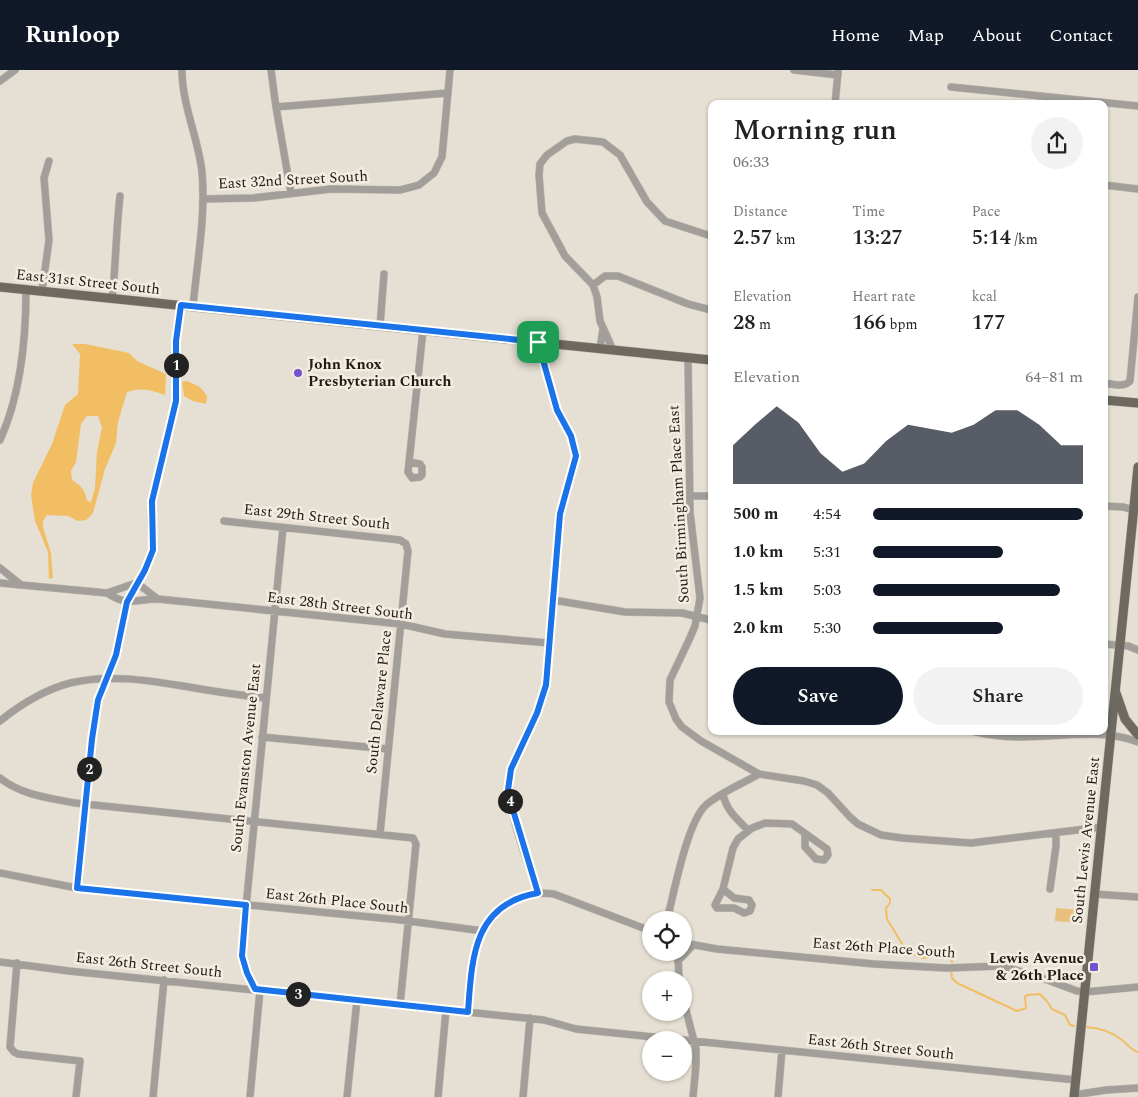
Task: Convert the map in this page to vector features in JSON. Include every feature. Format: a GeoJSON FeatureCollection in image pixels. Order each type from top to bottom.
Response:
{"type":"FeatureCollection","features":[{"type":"Feature","properties":{"kind":"main road","name":"East 31st Street South"},"geometry":{"type":"LineString","coordinates":[[0,287],[708,360]]}},
{"type":"Feature","properties":{"kind":"main road"},"geometry":{"type":"LineString","coordinates":[[1108,400],[1138,403]]}},
{"type":"Feature","properties":{"kind":"main road","name":"South Lewis Avenue East"},"geometry":{"type":"LineString","coordinates":[[1074,1096],[1119,645],[1136,510],[1138,467]]}},
{"type":"Feature","properties":{"kind":"main road"},"geometry":{"type":"LineString","coordinates":[[1115,691],[1125,719],[1138,735]]}},
{"type":"Feature","properties":{"kind":"street"},"geometry":{"type":"LineString","coordinates":[[0,81],[15,70]]}},
{"type":"Feature","properties":{"kind":"street"},"geometry":{"type":"LineString","coordinates":[[182,70],[184,94],[199,157],[203,199],[193,307]]}},
{"type":"Feature","properties":{"kind":"street"},"geometry":{"type":"LineString","coordinates":[[271,70],[292,193]]}},
{"type":"Feature","properties":{"kind":"street"},"geometry":{"type":"LineString","coordinates":[[276,107],[448,93],[450,70]]}},
{"type":"Feature","properties":{"kind":"street"},"geometry":{"type":"LineString","coordinates":[[794,70],[838,72],[835,100]]}},
{"type":"Feature","properties":{"kind":"street"},"geometry":{"type":"LineString","coordinates":[[951,87],[1079,100]]}},
{"type":"Feature","properties":{"kind":"street","name":"East 32nd Street South"},"geometry":{"type":"LineString","coordinates":[[203,199],[252,198],[331,189],[407,189],[424,182],[438,167],[442,157],[448,93]]}},
{"type":"Feature","properties":{"kind":"street"},"geometry":{"type":"LineString","coordinates":[[1108,103],[1138,106]]}},
{"type":"Feature","properties":{"kind":"street"},"geometry":{"type":"LineString","coordinates":[[612,350],[600,321],[597,297],[593,285],[565,256],[545,220],[541,208],[540,164],[547,155],[567,141],[575,139],[603,142],[620,155],[647,202],[665,221],[670,224],[686,226],[708,235]]}},
{"type":"Feature","properties":{"kind":"street"},"geometry":{"type":"LineString","coordinates":[[42,292],[49,240],[44,178],[49,161]]}},
{"type":"Feature","properties":{"kind":"street"},"geometry":{"type":"LineString","coordinates":[[1108,185],[1138,188]]}},
{"type":"Feature","properties":{"kind":"street"},"geometry":{"type":"LineString","coordinates":[[112,299],[116,262],[115,238],[120,196]]}},
{"type":"Feature","properties":{"kind":"street"},"geometry":{"type":"LineString","coordinates":[[380,326],[384,274]]}},
{"type":"Feature","properties":{"kind":"street"},"geometry":{"type":"LineString","coordinates":[[593,285],[605,276],[618,276],[688,304],[708,309]]}},
{"type":"Feature","properties":{"kind":"street"},"geometry":{"type":"LineString","coordinates":[[0,440],[9,416],[21,368],[26,290]]}},
{"type":"Feature","properties":{"kind":"street"},"geometry":{"type":"LineString","coordinates":[[1108,383],[1123,385],[1128,383],[1138,296]]}},
{"type":"Feature","properties":{"kind":"street"},"geometry":{"type":"LineString","coordinates":[[77,888],[96,708],[100,692],[116,655],[127,602],[145,570],[153,550],[152,501],[176,401],[176,341],[181,305]]}},
{"type":"Feature","properties":{"kind":"street"},"geometry":{"type":"LineString","coordinates":[[600,348],[603,328]]}},
{"type":"Feature","properties":{"kind":"street"},"geometry":{"type":"LineString","coordinates":[[409,462],[423,330]]}},
{"type":"Feature","properties":{"kind":"street"},"geometry":{"type":"LineString","coordinates":[[538,342],[557,410],[571,436],[576,456],[560,514],[547,679],[542,700],[508,779],[510,800],[538,893]]}},
{"type":"Feature","properties":{"kind":"street","name":"South Birmingham Place East"},"geometry":{"type":"LineString","coordinates":[[688,357],[690,496],[700,598],[689,640],[670,680],[669,695],[672,711],[676,719],[689,733],[759,774],[811,782],[828,793],[858,824],[881,835],[971,843],[1101,827]]}},
{"type":"Feature","properties":{"kind":"street"},"geometry":{"type":"LineString","coordinates":[[690,496],[708,496]]}},
{"type":"Feature","properties":{"kind":"street"},"geometry":{"type":"LineString","coordinates":[[1108,506],[1136,510]]}},
{"type":"Feature","properties":{"kind":"street","name":"East 29th Street South"},"geometry":{"type":"LineString","coordinates":[[224,521],[400,540],[406,544]]}},
{"type":"Feature","properties":{"kind":"street","name":"South Evanston Avenue East"},"geometry":{"type":"LineString","coordinates":[[250,1097],[258,990],[247,973],[242,956],[253,821],[283,528]]}},
{"type":"Feature","properties":{"kind":"street","name":"South Delaware Place"},"geometry":{"type":"LineString","coordinates":[[380,834],[408,551],[406,544]]}},
{"type":"Feature","properties":{"kind":"street"},"geometry":{"type":"LineString","coordinates":[[0,568],[20,584]]}},
{"type":"Feature","properties":{"kind":"street"},"geometry":{"type":"LineString","coordinates":[[0,583],[107,593],[127,602]]}},
{"type":"Feature","properties":{"kind":"street"},"geometry":{"type":"LineString","coordinates":[[107,593],[136,583]]}},
{"type":"Feature","properties":{"kind":"street"},"geometry":{"type":"LineString","coordinates":[[136,583],[158,599]]}},
{"type":"Feature","properties":{"kind":"street","name":"East 28th Street South"},"geometry":{"type":"LineString","coordinates":[[127,602],[158,599],[401,624],[445,634],[549,643]]}},
{"type":"Feature","properties":{"kind":"street"},"geometry":{"type":"LineString","coordinates":[[553,600],[636,613],[682,613],[708,620]]}},
{"type":"Feature","properties":{"kind":"street"},"geometry":{"type":"LineString","coordinates":[[1108,644],[1138,650]]}},
{"type":"Feature","properties":{"kind":"street"},"geometry":{"type":"LineString","coordinates":[[0,721],[16,708],[49,691],[69,684],[107,678],[156,682],[266,698]]}},
{"type":"Feature","properties":{"kind":"street"},"geometry":{"type":"LineString","coordinates":[[997,735],[1009,737],[1054,735]]}},
{"type":"Feature","properties":{"kind":"street"},"geometry":{"type":"LineString","coordinates":[[1093,735],[1110,736],[1138,742]]}},
{"type":"Feature","properties":{"kind":"street"},"geometry":{"type":"LineString","coordinates":[[262,736],[388,749]]}},
{"type":"Feature","properties":{"kind":"street"},"geometry":{"type":"LineString","coordinates":[[743,782],[744,766]]}},
{"type":"Feature","properties":{"kind":"street"},"geometry":{"type":"LineString","coordinates":[[670,911],[689,836],[697,816],[704,806],[759,774]]}},
{"type":"Feature","properties":{"kind":"street"},"geometry":{"type":"LineString","coordinates":[[0,778],[16,788],[30,793],[86,804],[413,838],[416,844],[400,1005]]}},
{"type":"Feature","properties":{"kind":"street"},"geometry":{"type":"LineString","coordinates":[[723,794],[728,810],[748,830]]}},
{"type":"Feature","properties":{"kind":"street"},"geometry":{"type":"LineString","coordinates":[[723,889],[734,898],[749,900],[752,905],[750,911],[744,913],[734,908],[717,908],[716,902],[723,889],[733,848],[738,839],[748,830],[765,823],[779,822],[794,824],[805,834]]}},
{"type":"Feature","properties":{"kind":"street"},"geometry":{"type":"LineString","coordinates":[[1050,889],[1056,833]]}},
{"type":"Feature","properties":{"kind":"street","name":"East 26th Place South"},"geometry":{"type":"LineString","coordinates":[[0,873],[77,888],[483,931]]}},
{"type":"Feature","properties":{"kind":"street"},"geometry":{"type":"LineString","coordinates":[[468,1012],[472,962],[476,946],[494,914],[508,903],[520,897],[538,893],[563,897],[642,928]]}},
{"type":"Feature","properties":{"kind":"street"},"geometry":{"type":"LineString","coordinates":[[1094,894],[1138,897]]}},
{"type":"Feature","properties":{"kind":"street","name":"East 26th Place South"},"geometry":{"type":"LineString","coordinates":[[693,945],[874,964],[946,968],[1001,966],[1085,992],[1138,987]]}},
{"type":"Feature","properties":{"kind":"street"},"geometry":{"type":"LineString","coordinates":[[678,961],[679,971]]}},
{"type":"Feature","properties":{"kind":"street","name":"East 26th Street South"},"geometry":{"type":"LineString","coordinates":[[0,962],[69,971],[530,1018],[558,1023],[576,1029],[642,1036]]}},
{"type":"Feature","properties":{"kind":"street"},"geometry":{"type":"LineString","coordinates":[[18,963],[10,1043],[12,1050],[18,1054],[80,1061],[76,1097]]}},
{"type":"Feature","properties":{"kind":"street"},"geometry":{"type":"LineString","coordinates":[[152,1097],[164,980]]}},
{"type":"Feature","properties":{"kind":"street"},"geometry":{"type":"LineString","coordinates":[[347,1097],[356,1000]]}},
{"type":"Feature","properties":{"kind":"street"},"geometry":{"type":"LineString","coordinates":[[438,1097],[446,1010]]}},
{"type":"Feature","properties":{"kind":"street"},"geometry":{"type":"LineString","coordinates":[[523,1097],[530,1018]]}},
{"type":"Feature","properties":{"kind":"street"},"geometry":{"type":"LineString","coordinates":[[689,1021],[695,1041],[696,1064],[693,1097]]}},
{"type":"Feature","properties":{"kind":"street","name":"East 26th Street South"},"geometry":{"type":"LineString","coordinates":[[692,1041],[1076,1080]]}},
{"type":"Feature","properties":{"kind":"street"},"geometry":{"type":"LineString","coordinates":[[778,1097],[782,1050]]}},
{"type":"Feature","properties":{"kind":"street"},"geometry":{"type":"LineString","coordinates":[[1074,1096],[1106,1090],[1138,1088]]}},
{"type":"Feature","properties":{"kind":"shaded area"},"geometry":{"type":"Polygon","coordinates":[[[72,344],[85,344],[129,353],[137,361],[166,374],[165,395],[146,390],[127,392],[118,422],[116,443],[105,469],[93,513],[86,520],[78,521],[68,516],[47,515],[43,521],[51,553],[53,578],[49,579],[48,552],[35,521],[31,495],[33,483],[52,444],[65,405],[78,394],[80,354],[72,344]],[[87,416],[81,424],[76,462],[71,471],[72,480],[82,488],[87,501],[91,502],[95,488],[97,452],[102,427],[98,416],[87,416]]]}},
{"type":"Feature","properties":{"kind":"shaded area"},"geometry":{"type":"Polygon","coordinates":[[[187,381],[200,387],[207,396],[206,404],[193,401],[184,396],[182,382],[187,381]]]}},
{"type":"Feature","properties":{"kind":"shaded area"},"geometry":{"type":"Polygon","coordinates":[[[1056,908],[1083,910],[1082,923],[1055,921],[1056,908]]]}},
{"type":"Feature","properties":{"kind":"waterway"},"geometry":{"type":"LineString","coordinates":[[872,890],[881,890],[890,899],[890,903],[886,908],[887,919],[907,952],[923,958],[945,954],[950,956],[952,962]]}},
{"type":"Feature","properties":{"kind":"waterway"},"geometry":{"type":"LineString","coordinates":[[951,970],[952,978],[957,983],[1017,1011],[1026,1008],[1025,997],[1027,995],[1040,994],[1052,1009],[1065,1015],[1070,1025],[1074,1026]]}},
{"type":"Feature","properties":{"kind":"waterway"},"geometry":{"type":"LineString","coordinates":[[1087,1027],[1101,1029],[1110,1033],[1138,1052]]}},
{"type":"Feature","properties":{"kind":"place","name":"John Knox Presbyterian Church"},"geometry":{"type":"Point","coordinates":[298,373]}},
{"type":"Feature","properties":{"kind":"place","name":"Lewis Avenue & 26th Place"},"geometry":{"type":"Point","coordinates":[1094,967]}},
{"type":"Feature","properties":{"kind":"route"},"geometry":{"type":"LineString","coordinates":[[181,305],[538,342],[557,410],[571,436],[576,456],[560,514],[546,685],[537,713],[508,779],[508,790],[516,823],[538,893],[528,894],[508,903],[494,914],[483,931],[476,946],[472,962],[468,1012],[255,989],[247,973],[242,956],[246,905],[77,888],[96,708],[100,692],[116,655],[127,602],[152,556],[152,501],[176,401],[176,341],[181,305]]}}]}
